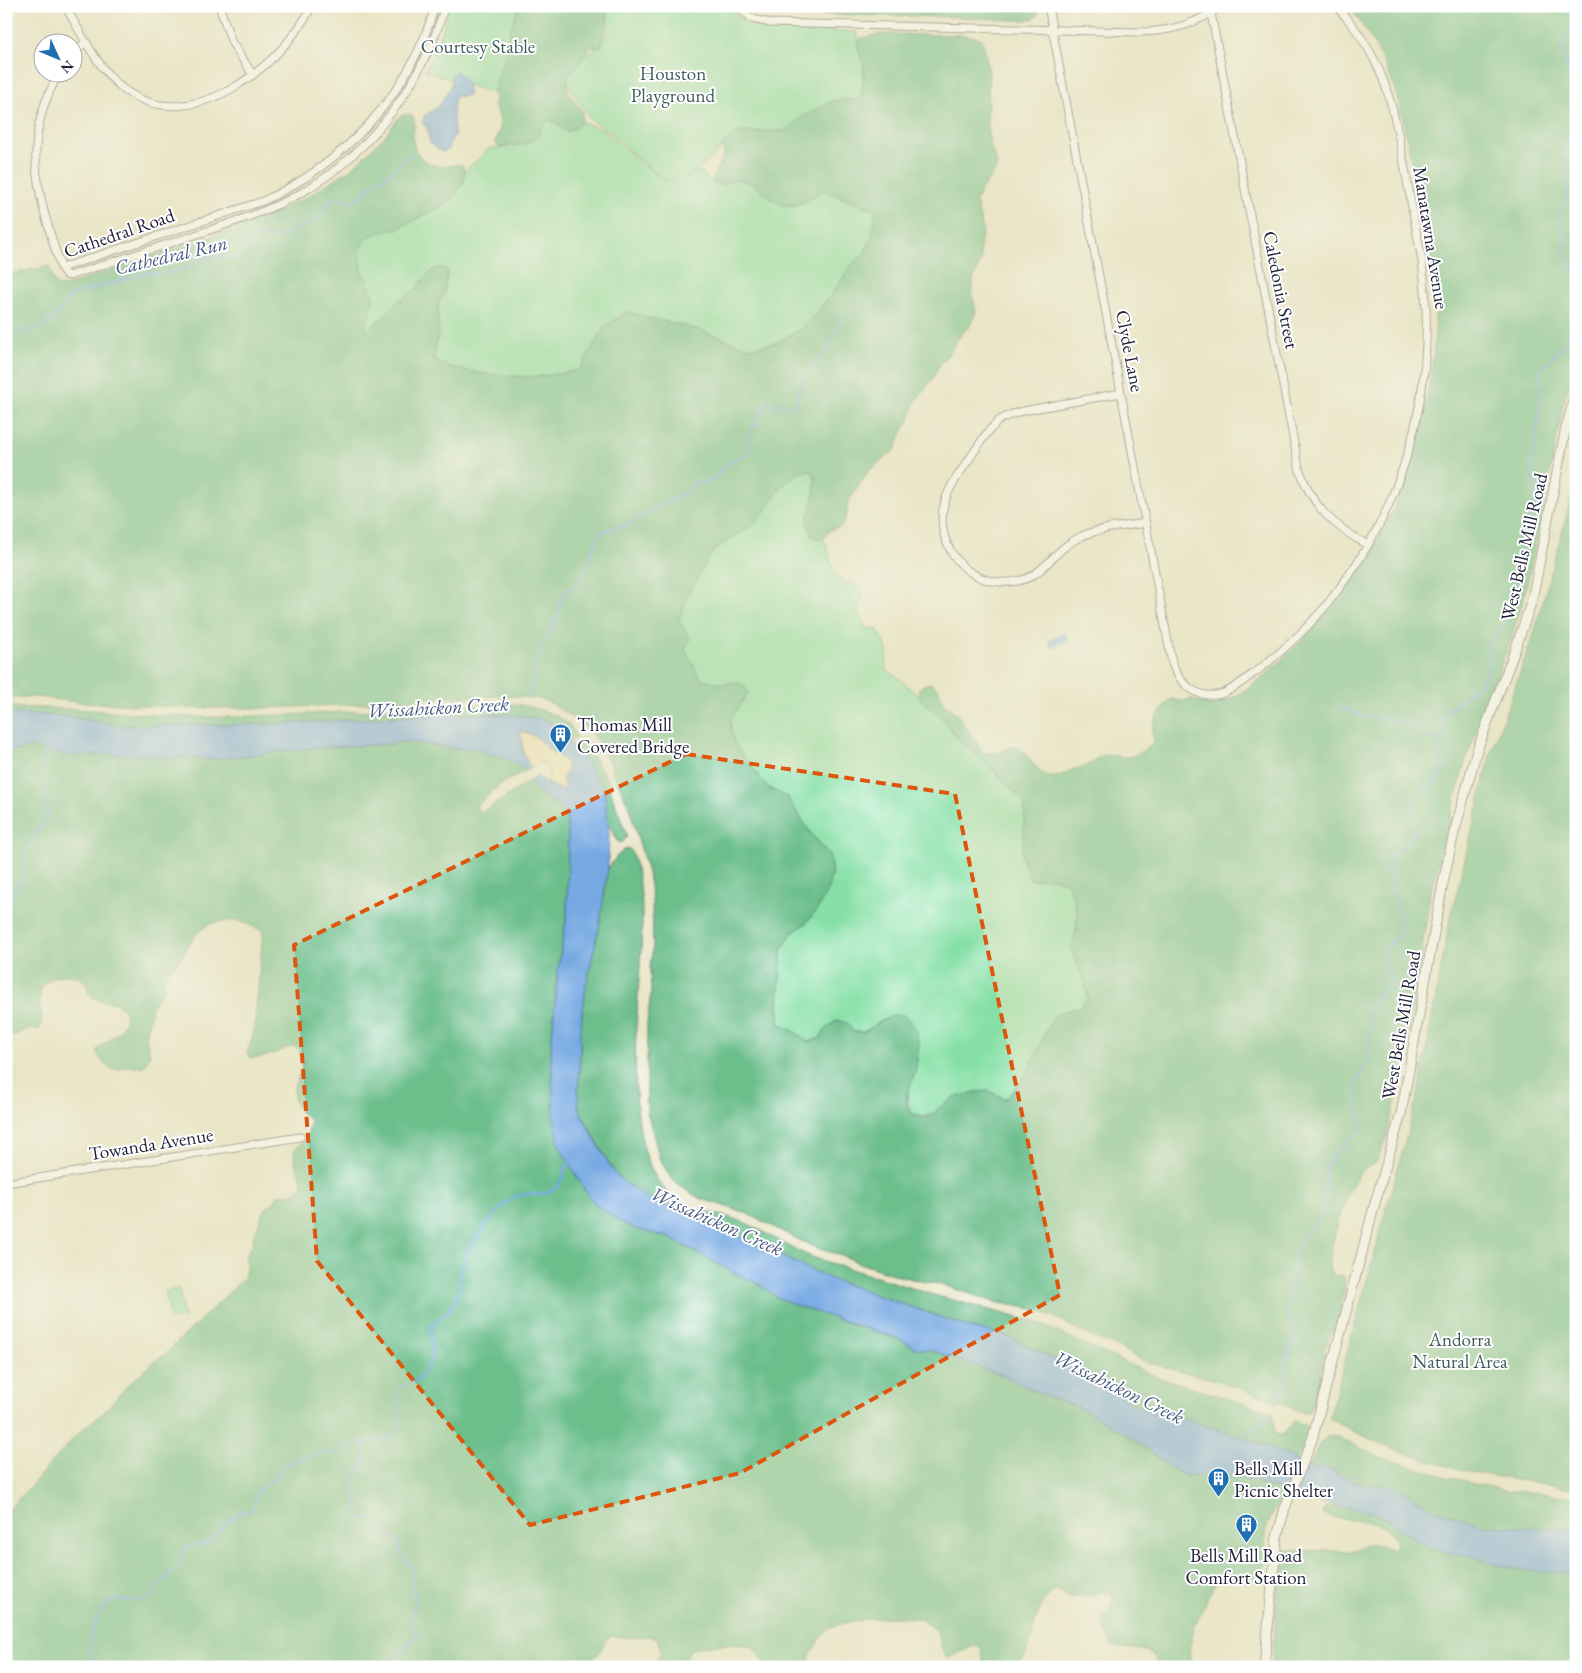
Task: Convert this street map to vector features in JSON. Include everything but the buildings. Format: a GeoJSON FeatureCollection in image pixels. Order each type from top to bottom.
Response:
{"type":"FeatureCollection","features":[{"type":"Feature","properties":{"kind":"street"},"geometry":{"type":"LineString","coordinates":[[65,6],[86,42],[107,72],[123,88],[141,99],[161,104],[183,105],[198,103],[226,91],[253,76],[284,48],[302,24],[312,6]]}},
{"type":"Feature","properties":{"kind":"street"},"geometry":{"type":"LineString","coordinates":[[219,6],[232,43],[253,76]]}},
{"type":"Feature","properties":{"kind":"street","name":"Cathedral Road"},"geometry":{"type":"LineString","coordinates":[[435,6],[418,52],[385,105],[347,147],[315,172],[282,192],[246,207],[61,268],[66,276],[271,208],[316,184],[359,150],[399,104],[417,75],[433,42],[446,6]]}},
{"type":"Feature","properties":{"kind":"street"},"geometry":{"type":"LineString","coordinates":[[736,6],[753,19],[770,23],[1160,31],[1181,27],[1211,13],[1221,6]]}},
{"type":"Feature","properties":{"kind":"street","name":"Clyde Lane"},"geometry":{"type":"LineString","coordinates":[[1048,6],[1172,663],[1182,682],[1197,693]]}},
{"type":"Feature","properties":{"kind":"street","name":"Manatawna Avenue"},"geometry":{"type":"LineString","coordinates":[[1197,693],[1208,695],[1226,692],[1243,681],[1270,661],[1299,635],[1328,603],[1368,545],[1392,497],[1403,468],[1414,429],[1424,373],[1427,340],[1427,302],[1422,261],[1393,109],[1382,73],[1352,24],[1336,6]]}},
{"type":"Feature","properties":{"kind":"street","name":"Caledonia Street"},"geometry":{"type":"LineString","coordinates":[[1211,13],[1299,468],[1310,493],[1325,514],[1345,532],[1368,545]]}},
{"type":"Feature","properties":{"kind":"street"},"geometry":{"type":"LineString","coordinates":[[82,45],[86,42]]}},
{"type":"Feature","properties":{"kind":"street"},"geometry":{"type":"LineString","coordinates":[[55,82],[41,117],[37,134],[35,165],[39,196],[61,268]]}},
{"type":"Feature","properties":{"kind":"street","name":"West Bells Mill Road"},"geometry":{"type":"LineString","coordinates":[[1264,1667],[1274,1551],[1277,1537],[1285,1508],[1308,1451],[1401,1114],[1443,883],[1458,816],[1485,726],[1515,650],[1532,600],[1565,432],[1576,391]]}},
{"type":"Feature","properties":{"kind":"street"},"geometry":{"type":"LineString","coordinates":[[1121,393],[1014,413],[1000,420],[989,431],[951,487],[943,509],[942,525],[946,541],[953,555],[964,567],[978,576],[993,581],[1007,582],[1022,580],[1044,568],[1066,545],[1082,536],[1146,523]]}},
{"type":"Feature","properties":{"kind":"street","name":"Towanda Avenue"},"geometry":{"type":"LineString","coordinates":[[6,1183],[300,1137]]}},
{"type":"Feature","properties":{"kind":"highlighted area"},"geometry":{"type":"Polygon","coordinates":[[[686,754],[955,794],[1060,1295],[740,1473],[530,1525],[317,1261],[294,945],[686,754]]]}},
{"type":"Feature","properties":{"kind":"green space","name":"Courtesy Stable"},"geometry":{"type":"Polygon","coordinates":[[[450,6],[537,6],[495,94],[425,71],[435,50],[450,6]]]}},
{"type":"Feature","properties":{"kind":"green space"},"geometry":{"type":"Polygon","coordinates":[[[519,6],[609,6],[602,46],[590,48],[567,78],[568,92],[582,111],[582,122],[567,132],[557,123],[549,120],[542,126],[537,138],[525,144],[499,147],[495,143],[500,128],[500,119],[495,107],[494,89],[519,6]]]}},
{"type":"Feature","properties":{"kind":"green space","name":"Houston Playground"},"geometry":{"type":"Polygon","coordinates":[[[608,6],[728,6],[740,19],[760,29],[858,32],[858,48],[864,67],[861,99],[831,101],[799,119],[784,131],[740,132],[730,138],[711,159],[684,179],[700,170],[711,182],[720,185],[734,180],[746,182],[757,187],[773,201],[781,204],[788,205],[802,202],[823,190],[872,207],[876,213],[871,239],[864,254],[850,267],[832,294],[804,327],[776,343],[750,348],[700,330],[605,326],[580,370],[534,376],[487,374],[455,368],[434,359],[438,335],[438,309],[444,293],[424,279],[415,290],[398,301],[369,331],[365,328],[368,316],[367,281],[362,272],[360,254],[364,240],[376,233],[397,229],[444,205],[464,181],[465,171],[489,149],[521,145],[549,120],[557,123],[567,132],[582,122],[601,129],[666,182],[674,183],[663,179],[610,133],[590,119],[567,82],[573,66],[597,48],[605,38],[608,6]]]}},
{"type":"Feature","properties":{"kind":"green space"},"geometry":{"type":"Polygon","coordinates":[[[750,6],[1038,6],[1038,15],[1026,20],[1009,20],[959,17],[770,14],[750,6]]]}},
{"type":"Feature","properties":{"kind":"green space"},"geometry":{"type":"Polygon","coordinates":[[[1348,6],[1576,6],[1576,365],[1563,405],[1523,601],[1511,639],[1466,759],[1430,894],[1410,1028],[1387,1135],[1376,1163],[1361,1171],[1354,1182],[1335,1235],[1330,1270],[1334,1276],[1344,1276],[1345,1286],[1339,1315],[1324,1351],[1321,1376],[1310,1411],[1304,1413],[1270,1398],[1250,1393],[1219,1381],[1143,1361],[1120,1348],[1078,1331],[1063,1321],[1037,1310],[995,1302],[940,1284],[899,1276],[822,1250],[746,1213],[699,1198],[677,1184],[660,1160],[647,1111],[647,1023],[651,992],[650,968],[653,945],[652,900],[648,873],[629,807],[601,745],[582,724],[551,703],[540,699],[513,696],[427,698],[344,705],[265,708],[186,708],[77,702],[38,697],[6,698],[6,275],[49,266],[54,282],[62,287],[243,226],[309,196],[352,168],[384,137],[399,117],[405,114],[412,115],[414,118],[414,145],[420,157],[430,164],[443,166],[462,165],[465,171],[464,181],[452,200],[397,229],[376,233],[364,240],[360,254],[362,271],[373,294],[373,304],[365,328],[369,330],[398,301],[415,290],[432,270],[444,267],[448,271],[444,293],[438,302],[438,337],[434,359],[455,368],[487,374],[520,376],[544,376],[579,370],[605,326],[627,312],[700,330],[750,348],[776,343],[804,327],[832,294],[850,267],[864,254],[871,239],[876,213],[872,207],[864,207],[823,190],[802,203],[788,205],[774,201],[751,183],[734,180],[720,185],[711,182],[724,153],[722,146],[735,134],[784,131],[799,119],[831,101],[861,99],[864,71],[858,45],[861,38],[882,34],[961,35],[981,38],[989,73],[987,125],[990,144],[997,163],[996,170],[979,193],[976,202],[983,230],[980,245],[981,260],[973,280],[972,293],[976,311],[974,318],[940,364],[932,380],[914,404],[911,417],[901,434],[896,449],[869,471],[849,501],[846,517],[841,526],[830,530],[823,539],[812,537],[807,521],[814,499],[815,477],[811,471],[799,472],[783,485],[755,524],[726,541],[710,555],[689,593],[679,620],[690,638],[685,650],[701,679],[722,684],[733,682],[743,684],[748,693],[730,720],[734,743],[767,787],[787,797],[812,835],[829,854],[832,873],[827,891],[817,910],[805,924],[792,933],[782,949],[778,1003],[780,1024],[808,1042],[819,1039],[825,1030],[837,1020],[847,1023],[853,1032],[864,1032],[893,1015],[903,1015],[912,1023],[917,1033],[919,1046],[915,1073],[906,1102],[911,1113],[923,1118],[934,1115],[939,1108],[954,1098],[974,1092],[989,1091],[1005,1099],[1022,1079],[1057,1013],[1080,1007],[1088,998],[1083,976],[1071,950],[1076,930],[1077,911],[1068,883],[1053,878],[1030,880],[1022,858],[1025,803],[985,762],[959,740],[941,717],[920,699],[918,689],[930,683],[938,689],[944,704],[958,715],[982,751],[996,753],[1011,747],[1019,748],[1046,775],[1055,777],[1071,770],[1085,767],[1105,755],[1129,757],[1140,753],[1153,743],[1152,731],[1154,722],[1171,699],[1185,701],[1192,699],[1205,703],[1224,701],[1233,698],[1265,674],[1287,655],[1329,611],[1371,551],[1389,519],[1415,452],[1424,416],[1432,363],[1435,309],[1428,249],[1418,211],[1410,155],[1399,103],[1380,54],[1366,30],[1348,6]]]}},
{"type":"Feature","properties":{"kind":"green space"},"geometry":{"type":"Polygon","coordinates":[[[811,471],[815,477],[814,500],[807,521],[812,537],[823,539],[839,579],[859,585],[862,588],[864,592],[863,598],[858,609],[866,629],[876,628],[884,640],[887,650],[887,670],[898,677],[941,717],[959,740],[985,762],[1025,803],[1024,828],[1053,878],[1068,883],[1077,911],[1072,950],[1083,976],[1088,998],[1080,1007],[1057,1013],[1048,1027],[1035,1058],[1018,1088],[1005,1099],[989,1091],[939,1108],[930,1115],[923,1116],[911,1113],[908,1097],[909,1088],[915,1073],[884,1019],[864,1032],[853,1032],[847,1023],[825,1030],[819,1039],[808,1042],[780,1024],[778,1003],[782,949],[792,933],[805,924],[829,854],[812,835],[788,798],[767,787],[734,743],[730,720],[733,682],[722,684],[701,679],[685,650],[679,620],[689,593],[710,555],[726,541],[755,524],[783,485],[800,472],[811,471]]]}},
{"type":"Feature","properties":{"kind":"green space","name":"Andorra Natural Area"},"geometry":{"type":"Polygon","coordinates":[[[1576,474],[1576,1489],[1480,1474],[1436,1463],[1370,1439],[1329,1418],[1418,1094],[1449,924],[1490,756],[1534,633],[1570,503],[1576,474]]]}},
{"type":"Feature","properties":{"kind":"green space"},"geometry":{"type":"Polygon","coordinates":[[[514,704],[551,713],[567,723],[573,729],[576,737],[569,742],[560,729],[539,718],[492,714],[447,714],[275,724],[122,726],[62,716],[6,713],[6,707],[76,709],[188,717],[224,717],[456,705],[514,704]]]}},
{"type":"Feature","properties":{"kind":"green space"},"geometry":{"type":"Polygon","coordinates":[[[404,741],[453,748],[476,748],[507,759],[522,767],[525,771],[501,784],[476,806],[479,812],[486,810],[531,780],[539,794],[557,805],[566,816],[568,833],[567,915],[558,969],[551,1050],[552,1079],[559,1145],[584,1189],[636,1229],[670,1238],[759,1284],[777,1297],[848,1323],[900,1339],[916,1348],[933,1351],[1002,1375],[1047,1396],[1081,1408],[1131,1437],[1173,1469],[1187,1476],[1215,1473],[1250,1480],[1283,1492],[1266,1529],[1265,1561],[1262,1574],[1255,1581],[1251,1582],[1217,1578],[1194,1628],[1189,1650],[1191,1667],[1159,1667],[1151,1653],[1111,1646],[1101,1619],[1109,1610],[1113,1599],[1111,1594],[1102,1592],[1071,1598],[1056,1589],[1040,1609],[1028,1649],[1019,1667],[984,1667],[982,1650],[977,1645],[947,1658],[935,1631],[926,1622],[907,1617],[893,1617],[848,1622],[829,1629],[820,1639],[809,1657],[812,1667],[764,1667],[764,1661],[752,1646],[729,1644],[703,1646],[690,1650],[687,1656],[689,1667],[652,1667],[661,1653],[658,1640],[650,1636],[630,1638],[612,1636],[593,1659],[562,1667],[6,1667],[6,1513],[82,1429],[102,1414],[126,1387],[164,1355],[244,1278],[246,1269],[245,1256],[253,1243],[253,1237],[265,1209],[275,1201],[278,1195],[291,1194],[303,1185],[295,1162],[294,1152],[306,1138],[311,1121],[299,1111],[294,1101],[294,1087],[302,1066],[300,1050],[292,1046],[256,1058],[250,1058],[247,1053],[254,1031],[263,931],[238,920],[210,923],[197,933],[180,959],[165,975],[164,988],[152,1006],[146,1035],[150,1055],[144,1066],[127,1066],[120,1069],[111,1069],[102,1061],[96,1051],[120,1030],[125,1021],[125,1012],[123,1008],[115,1003],[95,999],[89,993],[85,982],[73,976],[59,976],[49,980],[43,986],[40,993],[42,1023],[40,1029],[26,1030],[6,1039],[6,750],[21,750],[33,746],[44,751],[75,756],[107,754],[211,759],[312,748],[391,744],[404,741]]]}},
{"type":"Feature","properties":{"kind":"green space"},"geometry":{"type":"Polygon","coordinates":[[[579,746],[587,746],[606,778],[627,836],[621,843],[617,841],[608,823],[603,788],[575,750],[579,746]]]}},
{"type":"Feature","properties":{"kind":"green space"},"geometry":{"type":"Polygon","coordinates":[[[627,848],[631,850],[635,863],[642,905],[635,1063],[637,1105],[643,1143],[654,1174],[673,1197],[700,1210],[739,1220],[815,1258],[934,1295],[1038,1323],[1155,1376],[1272,1412],[1277,1435],[1284,1434],[1295,1420],[1308,1427],[1300,1454],[1295,1460],[1283,1453],[1242,1437],[1177,1417],[1160,1415],[1136,1406],[1048,1356],[1004,1335],[971,1328],[831,1279],[720,1227],[692,1218],[644,1196],[615,1174],[579,1109],[578,1097],[581,1024],[586,986],[600,922],[606,873],[609,866],[627,848]]]}},
{"type":"Feature","properties":{"kind":"green space"},"geometry":{"type":"Polygon","coordinates":[[[179,1289],[184,1318],[170,1320],[165,1291],[179,1289]]]}},
{"type":"Feature","properties":{"kind":"green space"},"geometry":{"type":"Polygon","coordinates":[[[1333,1435],[1380,1457],[1444,1476],[1504,1490],[1576,1497],[1576,1529],[1486,1526],[1432,1508],[1416,1500],[1405,1491],[1378,1485],[1360,1484],[1330,1470],[1317,1469],[1310,1466],[1320,1443],[1333,1435]]]}},
{"type":"Feature","properties":{"kind":"green space"},"geometry":{"type":"Polygon","coordinates":[[[1340,1506],[1375,1513],[1391,1521],[1397,1528],[1430,1548],[1472,1556],[1496,1565],[1576,1573],[1576,1667],[1272,1667],[1280,1550],[1351,1551],[1365,1545],[1380,1545],[1393,1549],[1396,1545],[1392,1535],[1385,1528],[1376,1524],[1331,1517],[1322,1513],[1325,1508],[1340,1506]]]}},
{"type":"Feature","properties":{"kind":"sand"},"geometry":{"type":"Polygon","coordinates":[[[519,731],[537,737],[567,763],[567,773],[563,778],[565,791],[546,783],[550,773],[543,761],[531,768],[525,757],[519,731]]]}},
{"type":"Feature","properties":{"kind":"water"},"geometry":{"type":"Polygon","coordinates":[[[455,71],[465,81],[468,95],[454,98],[453,124],[455,135],[449,143],[449,150],[442,152],[430,143],[427,127],[423,124],[424,116],[438,107],[449,89],[452,82],[451,75],[455,71]]]}},
{"type":"Feature","properties":{"kind":"water"},"geometry":{"type":"Polygon","coordinates":[[[1064,633],[1068,640],[1052,648],[1049,641],[1064,633]]]}},
{"type":"Feature","properties":{"kind":"water"},"geometry":{"type":"Polygon","coordinates":[[[6,713],[62,716],[122,726],[275,724],[447,714],[520,716],[539,718],[549,722],[560,729],[604,788],[609,832],[608,868],[600,922],[586,986],[581,1024],[578,1097],[579,1109],[589,1129],[615,1174],[625,1183],[644,1196],[744,1238],[831,1279],[971,1328],[1004,1335],[1048,1356],[1136,1405],[1160,1415],[1177,1417],[1242,1437],[1317,1469],[1330,1469],[1360,1484],[1396,1487],[1432,1508],[1486,1526],[1576,1529],[1576,1573],[1531,1571],[1496,1565],[1472,1556],[1430,1548],[1397,1528],[1391,1521],[1375,1513],[1308,1500],[1250,1480],[1215,1473],[1187,1476],[1173,1469],[1131,1437],[1081,1408],[1047,1396],[1002,1375],[933,1351],[916,1348],[900,1339],[800,1307],[777,1297],[759,1284],[670,1238],[636,1229],[619,1221],[594,1203],[559,1145],[554,1115],[551,1050],[558,969],[567,915],[568,833],[566,816],[557,805],[539,794],[531,780],[537,776],[546,783],[565,791],[563,779],[568,766],[565,760],[552,752],[534,736],[519,731],[522,737],[523,753],[531,768],[525,771],[522,767],[507,759],[476,749],[453,748],[404,741],[391,744],[312,748],[212,759],[107,754],[75,756],[43,751],[33,746],[21,750],[6,750],[6,713]]]}},
{"type":"Feature","properties":{"kind":"waterway"},"geometry":{"type":"LineString","coordinates":[[1562,6],[1574,22],[1563,45],[1563,55],[1569,75],[1571,112],[1570,136],[1564,152],[1568,192],[1561,213],[1565,233],[1566,255],[1576,275]]}},
{"type":"Feature","properties":{"kind":"waterway","name":"Cathedral Run"},"geometry":{"type":"LineString","coordinates":[[6,333],[28,331],[48,323],[59,312],[66,300],[74,294],[146,273],[167,273],[192,266],[202,259],[214,256],[235,257],[244,251],[253,237],[284,237],[324,214],[331,199],[336,197],[351,202],[356,200],[376,182],[391,173],[411,154]]}},
{"type":"Feature","properties":{"kind":"waterway"},"geometry":{"type":"LineString","coordinates":[[1275,1404],[1288,1382],[1286,1361],[1294,1341],[1287,1304],[1295,1270],[1296,1252],[1300,1241],[1324,1212],[1325,1170],[1339,1149],[1358,1133],[1361,1125],[1356,1084],[1369,1058],[1371,1008],[1375,1000],[1389,986],[1391,978],[1384,957],[1384,951],[1398,937],[1402,927],[1393,884],[1388,873],[1388,864],[1391,854],[1415,835],[1418,827],[1413,807],[1417,793],[1422,787],[1429,786],[1437,780],[1442,773],[1443,718],[1449,710],[1482,682],[1487,672],[1490,646],[1493,638],[1508,616],[1510,597],[1520,581],[1521,573],[1516,556],[1531,522],[1537,499],[1531,465],[1542,397],[1540,378],[1542,369],[1558,352],[1573,331],[1576,298]]}},
{"type":"Feature","properties":{"kind":"waterway"},"geometry":{"type":"LineString","coordinates":[[528,693],[534,683],[539,652],[558,615],[562,593],[577,584],[586,568],[597,538],[602,531],[631,524],[647,512],[682,495],[696,482],[709,482],[732,460],[748,455],[752,448],[749,434],[760,418],[762,407],[768,403],[787,407],[797,402],[798,392],[802,383],[810,370],[827,352],[841,318]]}},
{"type":"Feature","properties":{"kind":"waterway","name":"Wissahickon Creek"},"geometry":{"type":"LineString","coordinates":[[509,716],[512,706]]}},
{"type":"Feature","properties":{"kind":"waterway"},"geometry":{"type":"LineString","coordinates":[[1339,707],[1360,715],[1389,719],[1399,725],[1405,723],[1431,738],[1443,739]]}},
{"type":"Feature","properties":{"kind":"waterway"},"geometry":{"type":"LineString","coordinates":[[6,907],[11,902],[14,889],[24,876],[26,852],[29,844],[48,814],[42,773],[46,750]]}},
{"type":"Feature","properties":{"kind":"waterway"},"geometry":{"type":"LineString","coordinates":[[177,1567],[187,1547],[209,1542],[235,1515],[253,1508],[258,1491],[264,1485],[277,1478],[284,1467],[291,1462],[306,1459],[320,1453],[338,1453],[358,1442],[368,1443],[392,1437],[396,1433],[401,1419],[397,1395],[399,1390],[403,1385],[422,1376],[431,1360],[432,1325],[454,1304],[462,1266],[475,1241],[496,1213],[511,1199],[516,1196],[546,1193],[555,1189],[571,1160]]}},
{"type":"Feature","properties":{"kind":"waterway"},"geometry":{"type":"LineString","coordinates":[[1241,1439],[1263,1421],[1269,1413]]}},
{"type":"Feature","properties":{"kind":"waterway"},"geometry":{"type":"LineString","coordinates":[[362,1443],[366,1454],[366,1462],[353,1477],[351,1486],[357,1500],[357,1514],[360,1517],[380,1523],[386,1533],[398,1541],[402,1556],[414,1571],[412,1582],[415,1598],[412,1623],[417,1635],[396,1656],[391,1667]]}},
{"type":"Feature","properties":{"kind":"waterway"},"geometry":{"type":"LineString","coordinates":[[91,1667],[91,1637],[98,1618],[106,1606],[115,1599],[124,1601],[146,1600],[154,1594],[159,1584],[173,1573]]}},
{"type":"Feature","properties":{"kind":"place","name":"Thomas Mill Covered Bridge"},"geometry":{"type":"Point","coordinates":[561,754]}},
{"type":"Feature","properties":{"kind":"place","name":"Bells Mill Picnic Shelter"},"geometry":{"type":"Point","coordinates":[1218,1498]}},
{"type":"Feature","properties":{"kind":"place","name":"Bells Mill Road Comfort Station"},"geometry":{"type":"Point","coordinates":[1246,1543]}}]}
